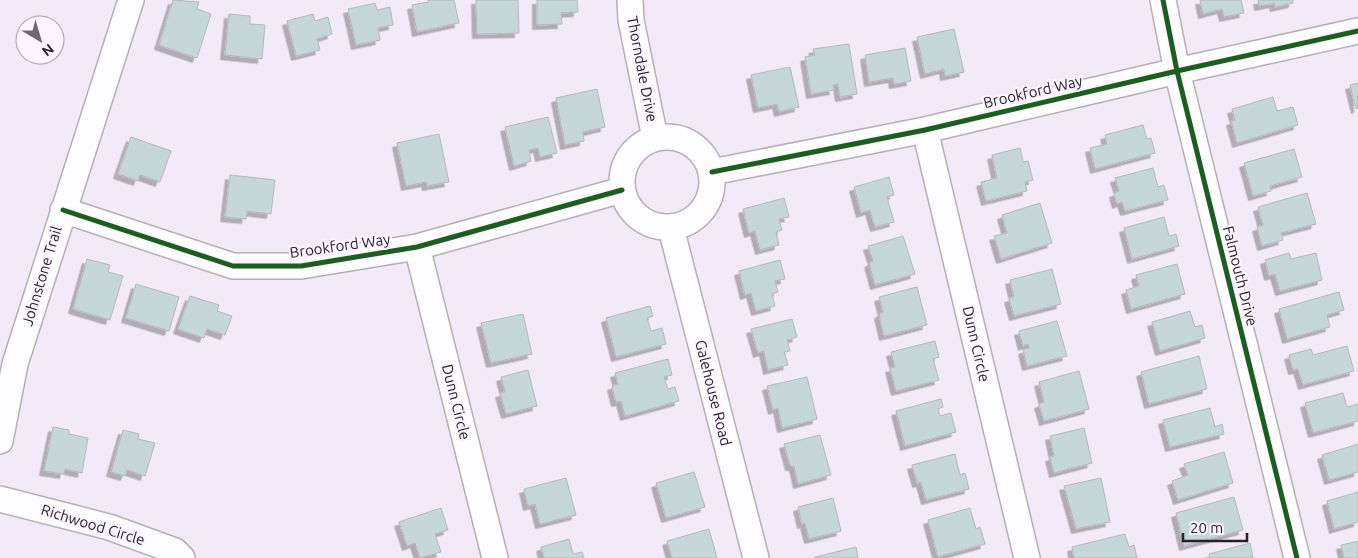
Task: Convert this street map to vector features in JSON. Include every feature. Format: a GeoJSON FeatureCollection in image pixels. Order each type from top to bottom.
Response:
{"type":"FeatureCollection","features":[{"type":"Feature","properties":{"kind":"street","name":"Johnstone Trail"},"geometry":{"type":"LineString","coordinates":[[0,441],[15,364],[131,0]]}},
{"type":"Feature","properties":{"kind":"street","name":"Thorndale Drive"},"geometry":{"type":"LineString","coordinates":[[630,0],[631,20],[655,138]]}},
{"type":"Feature","properties":{"kind":"street","name":"Falmouth Drive"},"geometry":{"type":"LineString","coordinates":[[1163,0],[1177,71],[1297,558]]}},
{"type":"Feature","properties":{"kind":"street","name":"Brookford Way"},"geometry":{"type":"LineString","coordinates":[[712,172],[925,130],[1358,31]]}},
{"type":"Feature","properties":{"kind":"street","name":"Dunn Circle"},"geometry":{"type":"LineString","coordinates":[[925,130],[1027,558]]}},
{"type":"Feature","properties":{"kind":"street"},"geometry":{"type":"LineString","coordinates":[[670,136],[691,143],[706,158],[712,172],[710,198],[705,205],[695,218],[671,228],[654,226],[639,219],[628,206],[622,190],[624,168],[628,161],[636,149],[655,138],[670,136]]}},
{"type":"Feature","properties":{"kind":"street","name":"Brookford Way"},"geometry":{"type":"LineString","coordinates":[[63,210],[233,266],[301,266],[417,247],[622,190]]}},
{"type":"Feature","properties":{"kind":"street","name":"Galehouse Road"},"geometry":{"type":"LineString","coordinates":[[671,228],[756,558]]}},
{"type":"Feature","properties":{"kind":"street","name":"Dunn Circle"},"geometry":{"type":"LineString","coordinates":[[417,247],[495,558]]}},
{"type":"Feature","properties":{"kind":"street","name":"Richwood Circle"},"geometry":{"type":"LineString","coordinates":[[0,499],[109,527],[175,551],[182,558]]}},
{"type":"Feature","properties":{"kind":"building"},"geometry":{"type":"Polygon","coordinates":[[[173,0],[199,2],[197,9],[211,14],[197,58],[159,45],[173,0]]]}},
{"type":"Feature","properties":{"kind":"building"},"geometry":{"type":"Polygon","coordinates":[[[428,0],[454,0],[459,23],[417,32],[412,5],[428,2],[428,0]]]}},
{"type":"Feature","properties":{"kind":"building"},"geometry":{"type":"Polygon","coordinates":[[[476,0],[518,0],[519,33],[477,34],[476,0]]]}},
{"type":"Feature","properties":{"kind":"building"},"geometry":{"type":"Polygon","coordinates":[[[537,0],[577,0],[578,12],[561,13],[562,24],[537,25],[537,0]]]}},
{"type":"Feature","properties":{"kind":"building"},"geometry":{"type":"Polygon","coordinates":[[[1200,0],[1241,0],[1244,13],[1224,17],[1222,9],[1203,14],[1200,0]]]}},
{"type":"Feature","properties":{"kind":"building"},"geometry":{"type":"Polygon","coordinates":[[[1258,0],[1293,0],[1293,3],[1275,7],[1274,3],[1259,6],[1258,0]]]}},
{"type":"Feature","properties":{"kind":"building"},"geometry":{"type":"Polygon","coordinates":[[[375,3],[377,10],[390,7],[393,25],[378,28],[380,40],[356,45],[348,9],[375,3]]]}},
{"type":"Feature","properties":{"kind":"building"},"geometry":{"type":"Polygon","coordinates":[[[229,14],[250,16],[250,24],[265,25],[262,59],[225,55],[229,14]]]}},
{"type":"Feature","properties":{"kind":"building"},"geometry":{"type":"Polygon","coordinates":[[[313,14],[315,21],[328,17],[332,34],[317,39],[320,50],[296,56],[287,21],[313,14]]]}},
{"type":"Feature","properties":{"kind":"building"},"geometry":{"type":"Polygon","coordinates":[[[954,29],[964,72],[945,76],[944,69],[925,74],[917,37],[954,29]]]}},
{"type":"Feature","properties":{"kind":"building"},"geometry":{"type":"Polygon","coordinates":[[[849,44],[857,94],[840,97],[838,84],[833,85],[834,90],[811,94],[805,57],[815,55],[813,49],[849,44]]]}},
{"type":"Feature","properties":{"kind":"building"},"geometry":{"type":"Polygon","coordinates":[[[905,48],[911,81],[894,84],[893,78],[869,82],[865,55],[905,48]]]}},
{"type":"Feature","properties":{"kind":"building"},"geometry":{"type":"Polygon","coordinates":[[[790,67],[799,107],[779,112],[777,104],[758,108],[751,75],[790,67]]]}},
{"type":"Feature","properties":{"kind":"building"},"geometry":{"type":"Polygon","coordinates":[[[1358,83],[1358,108],[1356,109],[1350,85],[1358,83]]]}},
{"type":"Feature","properties":{"kind":"building"},"geometry":{"type":"Polygon","coordinates":[[[597,89],[605,127],[583,132],[584,141],[565,145],[556,98],[597,89]]]}},
{"type":"Feature","properties":{"kind":"building"},"geometry":{"type":"Polygon","coordinates":[[[1273,97],[1277,111],[1293,107],[1298,125],[1237,143],[1231,121],[1235,120],[1232,109],[1273,97]]]}},
{"type":"Feature","properties":{"kind":"building"},"geometry":{"type":"Polygon","coordinates":[[[548,117],[557,153],[540,157],[538,148],[529,150],[531,161],[514,166],[505,127],[548,117]]]}},
{"type":"Feature","properties":{"kind":"building"},"geometry":{"type":"Polygon","coordinates":[[[1143,125],[1147,139],[1151,138],[1155,153],[1095,169],[1090,148],[1107,144],[1105,135],[1143,125]]]}},
{"type":"Feature","properties":{"kind":"building"},"geometry":{"type":"Polygon","coordinates":[[[439,134],[449,182],[427,186],[426,182],[406,186],[397,143],[439,134]]]}},
{"type":"Feature","properties":{"kind":"building"},"geometry":{"type":"Polygon","coordinates":[[[131,137],[171,151],[160,182],[140,175],[138,181],[118,174],[131,137]]]}},
{"type":"Feature","properties":{"kind":"building"},"geometry":{"type":"Polygon","coordinates":[[[1020,148],[1023,162],[1028,161],[1033,180],[1025,182],[1027,191],[986,201],[981,182],[997,178],[992,155],[1020,148]]]}},
{"type":"Feature","properties":{"kind":"building"},"geometry":{"type":"Polygon","coordinates":[[[1294,149],[1302,177],[1270,186],[1271,191],[1253,196],[1244,163],[1294,149]]]}},
{"type":"Feature","properties":{"kind":"building"},"geometry":{"type":"Polygon","coordinates":[[[1153,168],[1158,187],[1164,185],[1168,200],[1125,211],[1122,202],[1117,204],[1114,193],[1119,191],[1115,178],[1153,168]]]}},
{"type":"Feature","properties":{"kind":"building"},"geometry":{"type":"Polygon","coordinates":[[[230,175],[275,180],[271,214],[247,211],[246,219],[225,217],[230,175]]]}},
{"type":"Feature","properties":{"kind":"building"},"geometry":{"type":"Polygon","coordinates":[[[889,177],[894,195],[887,197],[894,222],[875,227],[870,210],[861,213],[854,187],[889,177]]]}},
{"type":"Feature","properties":{"kind":"building"},"geometry":{"type":"Polygon","coordinates":[[[1307,193],[1316,224],[1281,233],[1283,240],[1262,246],[1257,227],[1263,225],[1258,207],[1307,193]]]}},
{"type":"Feature","properties":{"kind":"building"},"geometry":{"type":"Polygon","coordinates":[[[784,198],[789,217],[779,219],[782,230],[776,232],[779,245],[760,250],[755,231],[749,233],[743,209],[784,198]]]}},
{"type":"Feature","properties":{"kind":"building"},"geometry":{"type":"Polygon","coordinates":[[[1040,203],[1052,243],[1001,259],[994,236],[1007,233],[1002,215],[1040,203]]]}},
{"type":"Feature","properties":{"kind":"building"},"geometry":{"type":"Polygon","coordinates":[[[1164,217],[1169,236],[1176,234],[1179,246],[1132,259],[1124,228],[1164,217]]]}},
{"type":"Feature","properties":{"kind":"building"},"geometry":{"type":"Polygon","coordinates":[[[903,236],[915,274],[875,285],[869,263],[873,261],[868,246],[903,236]]]}},
{"type":"Feature","properties":{"kind":"building"},"geometry":{"type":"Polygon","coordinates":[[[1289,253],[1291,259],[1316,253],[1322,280],[1280,291],[1275,274],[1269,276],[1265,260],[1289,253]]]}},
{"type":"Feature","properties":{"kind":"building"},"geometry":{"type":"Polygon","coordinates":[[[87,259],[110,265],[108,272],[123,276],[110,320],[73,309],[87,259]]]}},
{"type":"Feature","properties":{"kind":"building"},"geometry":{"type":"Polygon","coordinates":[[[780,260],[785,279],[775,281],[778,292],[772,294],[775,306],[756,311],[751,293],[745,295],[739,271],[780,260]]]}},
{"type":"Feature","properties":{"kind":"building"},"geometry":{"type":"Polygon","coordinates":[[[1177,264],[1185,294],[1131,309],[1126,290],[1139,286],[1136,275],[1177,264]]]}},
{"type":"Feature","properties":{"kind":"building"},"geometry":{"type":"Polygon","coordinates":[[[1052,269],[1061,304],[1014,316],[1009,298],[1014,297],[1010,280],[1052,269]]]}},
{"type":"Feature","properties":{"kind":"building"},"geometry":{"type":"Polygon","coordinates":[[[136,284],[179,297],[169,331],[126,318],[136,284]]]}},
{"type":"Feature","properties":{"kind":"building"},"geometry":{"type":"Polygon","coordinates":[[[917,287],[927,325],[884,336],[879,314],[883,312],[879,297],[917,287]]]}},
{"type":"Feature","properties":{"kind":"building"},"geometry":{"type":"Polygon","coordinates":[[[1339,292],[1344,310],[1327,315],[1330,327],[1287,339],[1279,309],[1339,292]]]}},
{"type":"Feature","properties":{"kind":"building"},"geometry":{"type":"Polygon","coordinates":[[[190,296],[219,305],[217,311],[232,316],[225,335],[207,329],[204,338],[178,329],[190,296]]]}},
{"type":"Feature","properties":{"kind":"building"},"geometry":{"type":"Polygon","coordinates":[[[650,306],[653,316],[647,318],[651,331],[662,328],[666,344],[616,357],[606,318],[650,306]]]}},
{"type":"Feature","properties":{"kind":"building"},"geometry":{"type":"Polygon","coordinates":[[[1190,311],[1195,327],[1202,325],[1205,338],[1160,351],[1152,322],[1190,311]]]}},
{"type":"Feature","properties":{"kind":"building"},"geometry":{"type":"Polygon","coordinates":[[[523,314],[532,354],[491,363],[481,323],[523,314]]]}},
{"type":"Feature","properties":{"kind":"building"},"geometry":{"type":"Polygon","coordinates":[[[792,319],[797,337],[787,340],[790,351],[784,352],[788,365],[768,370],[764,351],[758,353],[751,329],[792,319]]]}},
{"type":"Feature","properties":{"kind":"building"},"geometry":{"type":"Polygon","coordinates":[[[1057,321],[1067,356],[1027,366],[1023,350],[1029,348],[1028,344],[1023,346],[1019,331],[1057,321]]]}},
{"type":"Feature","properties":{"kind":"building"},"geometry":{"type":"Polygon","coordinates":[[[935,341],[939,357],[933,359],[939,380],[896,391],[890,368],[895,367],[891,352],[935,341]]]}},
{"type":"Feature","properties":{"kind":"building"},"geometry":{"type":"Polygon","coordinates":[[[1347,346],[1354,371],[1303,385],[1298,369],[1293,370],[1289,355],[1311,349],[1313,355],[1347,346]]]}},
{"type":"Feature","properties":{"kind":"building"},"geometry":{"type":"Polygon","coordinates":[[[1199,356],[1207,389],[1149,404],[1141,372],[1199,356]]]}},
{"type":"Feature","properties":{"kind":"building"},"geometry":{"type":"Polygon","coordinates":[[[668,359],[672,375],[664,377],[668,389],[675,387],[679,401],[625,416],[621,401],[616,402],[612,386],[618,384],[615,373],[668,359]]]}},
{"type":"Feature","properties":{"kind":"building"},"geometry":{"type":"Polygon","coordinates":[[[528,370],[537,406],[506,414],[500,393],[505,392],[501,377],[528,370]]]}},
{"type":"Feature","properties":{"kind":"building"},"geometry":{"type":"Polygon","coordinates":[[[1079,371],[1089,409],[1044,421],[1039,404],[1044,402],[1039,382],[1079,371]]]}},
{"type":"Feature","properties":{"kind":"building"},"geometry":{"type":"Polygon","coordinates":[[[807,377],[817,419],[782,428],[778,408],[773,410],[767,386],[807,377]]]}},
{"type":"Feature","properties":{"kind":"building"},"geometry":{"type":"Polygon","coordinates":[[[1343,393],[1347,407],[1358,404],[1358,421],[1313,433],[1305,403],[1343,393]]]}},
{"type":"Feature","properties":{"kind":"building"},"geometry":{"type":"Polygon","coordinates":[[[941,399],[943,407],[938,409],[940,416],[951,413],[956,432],[905,446],[896,411],[941,399]]]}},
{"type":"Feature","properties":{"kind":"building"},"geometry":{"type":"Polygon","coordinates":[[[1210,408],[1215,427],[1222,424],[1224,434],[1170,447],[1163,420],[1210,408]]]}},
{"type":"Feature","properties":{"kind":"building"},"geometry":{"type":"Polygon","coordinates":[[[53,427],[69,430],[69,434],[88,438],[82,473],[65,469],[64,474],[44,471],[53,427]]]}},
{"type":"Feature","properties":{"kind":"building"},"geometry":{"type":"Polygon","coordinates":[[[1084,428],[1092,463],[1054,473],[1050,457],[1054,456],[1050,436],[1084,428]]]}},
{"type":"Feature","properties":{"kind":"building"},"geometry":{"type":"Polygon","coordinates":[[[123,430],[139,434],[138,439],[155,443],[145,476],[127,470],[125,476],[111,472],[123,430]]]}},
{"type":"Feature","properties":{"kind":"building"},"geometry":{"type":"Polygon","coordinates":[[[820,435],[831,475],[798,484],[794,466],[790,466],[784,444],[820,435]]]}},
{"type":"Feature","properties":{"kind":"building"},"geometry":{"type":"Polygon","coordinates":[[[1358,444],[1358,472],[1329,480],[1322,455],[1358,444]]]}},
{"type":"Feature","properties":{"kind":"building"},"geometry":{"type":"Polygon","coordinates":[[[1224,452],[1233,483],[1178,500],[1172,481],[1188,475],[1184,464],[1224,452]]]}},
{"type":"Feature","properties":{"kind":"building"},"geometry":{"type":"Polygon","coordinates":[[[955,454],[960,475],[965,473],[969,489],[926,500],[921,482],[917,483],[912,465],[955,454]]]}},
{"type":"Feature","properties":{"kind":"building"},"geometry":{"type":"Polygon","coordinates":[[[694,472],[705,507],[666,518],[656,483],[694,472]]]}},
{"type":"Feature","properties":{"kind":"building"},"geometry":{"type":"Polygon","coordinates":[[[566,478],[576,515],[540,524],[535,504],[528,506],[524,489],[566,478]]]}},
{"type":"Feature","properties":{"kind":"building"},"geometry":{"type":"Polygon","coordinates":[[[1101,478],[1110,522],[1076,529],[1064,486],[1101,478]]]}},
{"type":"Feature","properties":{"kind":"building"},"geometry":{"type":"Polygon","coordinates":[[[1358,492],[1358,522],[1334,529],[1327,501],[1358,492]]]}},
{"type":"Feature","properties":{"kind":"building"},"geometry":{"type":"Polygon","coordinates":[[[1234,497],[1243,530],[1184,546],[1176,513],[1234,497]]]}},
{"type":"Feature","properties":{"kind":"building"},"geometry":{"type":"Polygon","coordinates":[[[833,498],[841,531],[809,539],[805,523],[802,524],[798,507],[833,498]]]}},
{"type":"Feature","properties":{"kind":"building"},"geometry":{"type":"Polygon","coordinates":[[[441,508],[448,530],[435,534],[441,552],[420,558],[415,543],[407,546],[399,522],[441,508]]]}},
{"type":"Feature","properties":{"kind":"building"},"geometry":{"type":"Polygon","coordinates":[[[970,508],[976,529],[980,527],[985,544],[938,557],[928,520],[970,508]]]}},
{"type":"Feature","properties":{"kind":"building"},"geometry":{"type":"Polygon","coordinates":[[[709,529],[717,558],[672,558],[667,541],[709,529]]]}},
{"type":"Feature","properties":{"kind":"building"},"geometry":{"type":"Polygon","coordinates":[[[1125,534],[1129,547],[1134,545],[1137,558],[1074,558],[1072,547],[1125,534]]]}},
{"type":"Feature","properties":{"kind":"building"},"geometry":{"type":"Polygon","coordinates":[[[569,539],[573,554],[582,552],[584,558],[544,558],[541,547],[569,539]]]}},
{"type":"Feature","properties":{"kind":"building"},"geometry":{"type":"Polygon","coordinates":[[[1358,541],[1358,558],[1344,558],[1341,545],[1358,541]]]}},
{"type":"Feature","properties":{"kind":"building"},"geometry":{"type":"Polygon","coordinates":[[[1250,543],[1253,558],[1210,558],[1209,554],[1250,543]]]}},
{"type":"Feature","properties":{"kind":"building"},"geometry":{"type":"Polygon","coordinates":[[[856,547],[858,558],[815,558],[815,557],[856,547]]]}},
{"type":"Feature","properties":{"kind":"cycle path"},"geometry":{"type":"LineString","coordinates":[[1163,0],[1177,71],[1297,558]]}},
{"type":"Feature","properties":{"kind":"cycle path"},"geometry":{"type":"LineString","coordinates":[[712,172],[925,130],[1358,31]]}},
{"type":"Feature","properties":{"kind":"cycle path"},"geometry":{"type":"LineString","coordinates":[[63,210],[233,266],[301,266],[417,247],[622,190]]}}]}
